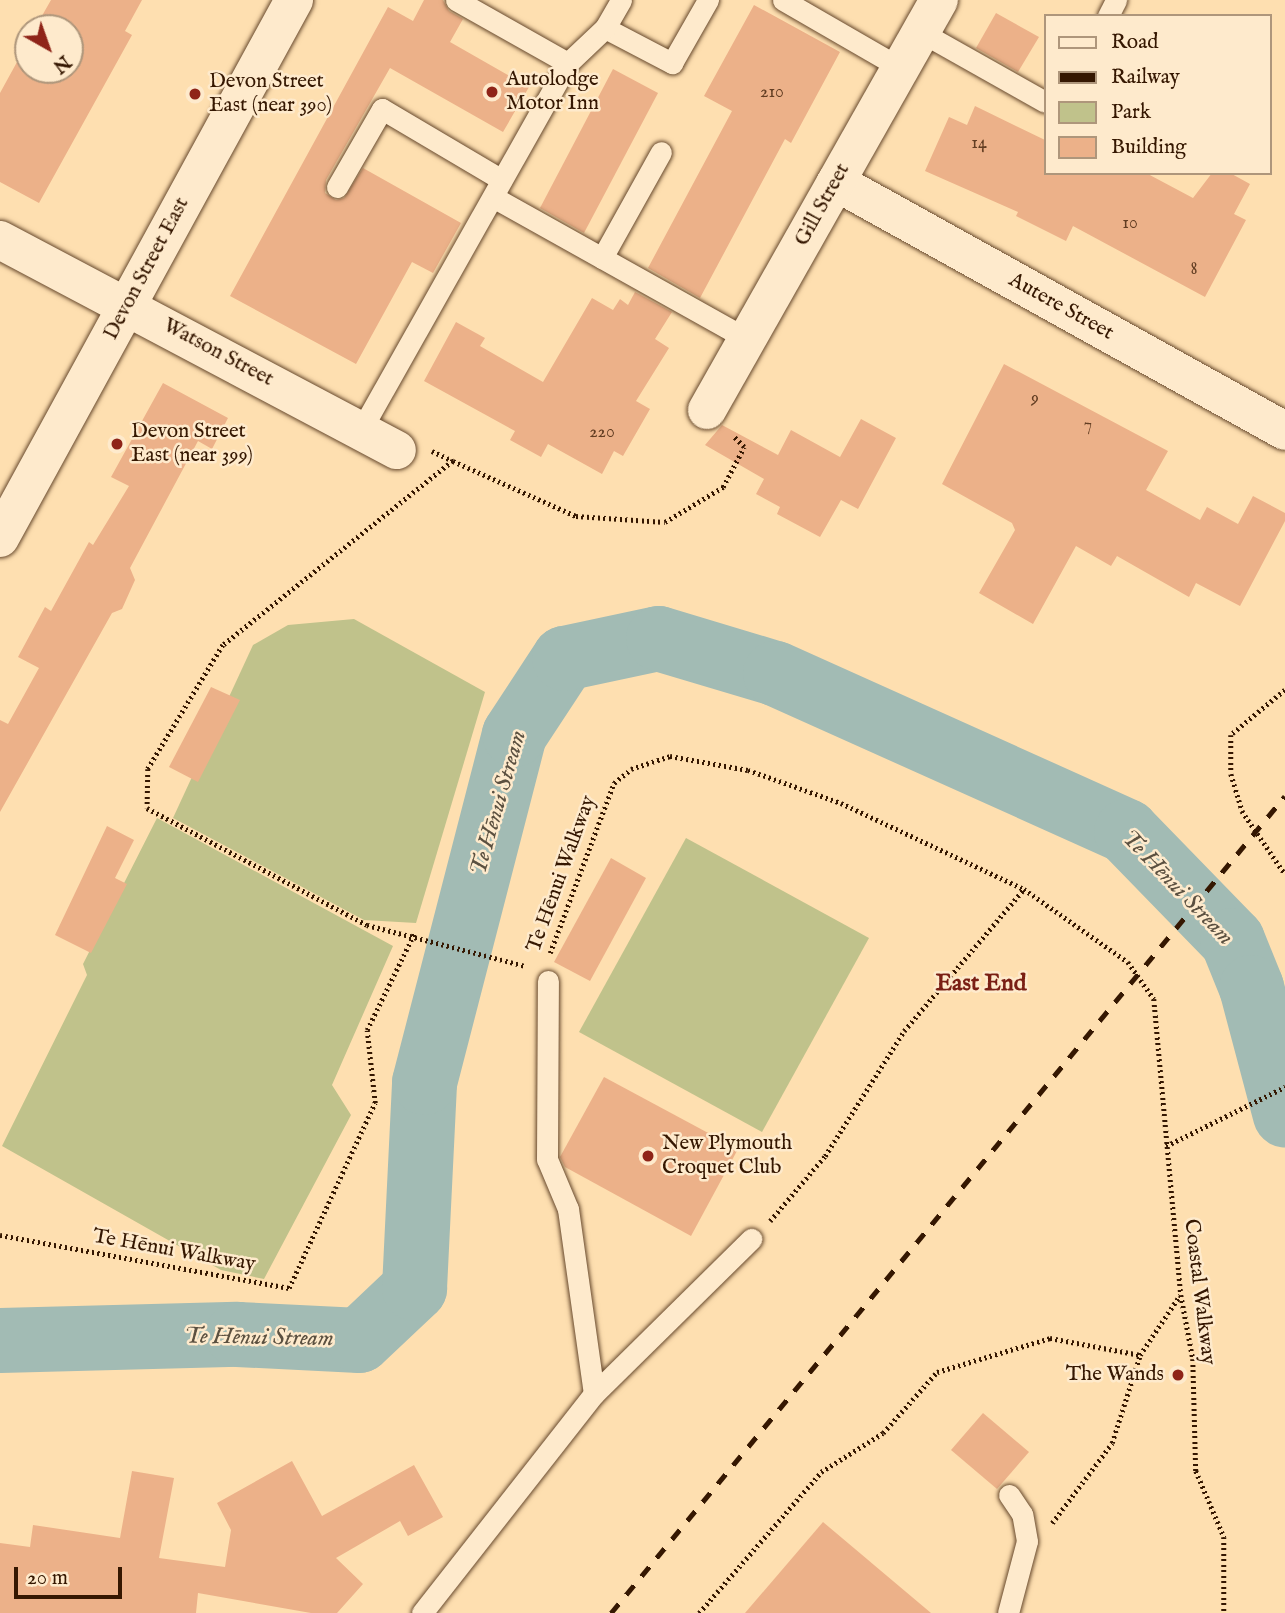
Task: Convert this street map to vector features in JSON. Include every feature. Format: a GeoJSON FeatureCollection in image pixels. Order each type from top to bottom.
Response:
{"type":"FeatureCollection","features":[{"type":"Feature","properties":{"kind":"street","name":"Devon Street East"},"geometry":{"type":"LineString","coordinates":[[0,538],[295,0]]}},
{"type":"Feature","properties":{"kind":"street","name":"Gill Street"},"geometry":{"type":"LineString","coordinates":[[707,410],[930,16]]}},
{"type":"Feature","properties":{"kind":"street","name":"Autere Street"},"geometry":{"type":"LineString","coordinates":[[836,182],[1285,431]]}},
{"type":"Feature","properties":{"kind":"street","name":"Watson Street"},"geometry":{"type":"LineString","coordinates":[[0,240],[397,450]]}},
{"type":"Feature","properties":{"kind":"lane"},"geometry":{"type":"LineString","coordinates":[[456,0],[568,63]]}},
{"type":"Feature","properties":{"kind":"lane"},"geometry":{"type":"LineString","coordinates":[[361,430],[568,63],[606,28],[621,0]]}},
{"type":"Feature","properties":{"kind":"lane"},"geometry":{"type":"LineString","coordinates":[[606,28],[672,63],[708,0]]}},
{"type":"Feature","properties":{"kind":"lane"},"geometry":{"type":"LineString","coordinates":[[783,0],[901,68]]}},
{"type":"Feature","properties":{"kind":"lane"},"geometry":{"type":"LineString","coordinates":[[930,16],[1044,101]]}},
{"type":"Feature","properties":{"kind":"lane"},"geometry":{"type":"LineString","coordinates":[[337,187],[382,109],[602,258],[747,339]]}},
{"type":"Feature","properties":{"kind":"lane"},"geometry":{"type":"LineString","coordinates":[[602,258],[661,152]]}},
{"type":"Feature","properties":{"kind":"lane"},"geometry":{"type":"LineString","coordinates":[[542,970],[547,1159],[568,1209],[594,1394]]}},
{"type":"Feature","properties":{"kind":"lane"},"geometry":{"type":"LineString","coordinates":[[422,1613],[594,1394],[751,1239]]}},
{"type":"Feature","properties":{"kind":"lane"},"geometry":{"type":"LineString","coordinates":[[1008,1613],[1027,1541],[1022,1514],[1009,1495]]}},
{"type":"Feature","properties":{"kind":"path"},"geometry":{"type":"LineString","coordinates":[[397,450],[415,443],[576,516],[665,522],[723,487],[744,447],[707,410]]}},
{"type":"Feature","properties":{"kind":"path"},"geometry":{"type":"LineString","coordinates":[[414,934],[367,925],[147,808],[148,769],[223,645],[453,461]]}},
{"type":"Feature","properties":{"kind":"path"},"geometry":{"type":"LineString","coordinates":[[1285,690],[1231,735],[1231,774],[1242,811],[1285,874]]}},
{"type":"Feature","properties":{"kind":"path","name":"Te Hēnui Walkway"},"geometry":{"type":"LineString","coordinates":[[0,1235],[289,1288],[375,1103],[367,1030],[414,934],[542,970],[614,783],[631,769],[670,755],[748,770],[841,803],[1024,888],[1128,962],[1154,999],[1166,1146]]}},
{"type":"Feature","properties":{"kind":"path"},"geometry":{"type":"LineString","coordinates":[[751,1239],[796,1194],[904,1031],[1024,888]]}},
{"type":"Feature","properties":{"kind":"path"},"geometry":{"type":"LineString","coordinates":[[1166,1146],[1285,1087]]}},
{"type":"Feature","properties":{"kind":"path","name":"Coastal Walkway"},"geometry":{"type":"LineString","coordinates":[[1166,1146],[1181,1295],[1193,1359],[1196,1471],[1224,1538],[1224,1613]]}},
{"type":"Feature","properties":{"kind":"path"},"geometry":{"type":"LineString","coordinates":[[1027,1541],[1060,1517],[1112,1443],[1140,1355],[1181,1295]]}},
{"type":"Feature","properties":{"kind":"path"},"geometry":{"type":"LineString","coordinates":[[699,1613],[821,1472],[883,1433],[937,1372],[1050,1338],[1140,1355]]}},
{"type":"Feature","properties":{"kind":"green space"},"geometry":{"type":"Polygon","coordinates":[[[354,619],[485,692],[416,923],[364,920],[173,818],[253,645],[288,625],[354,619]]]}},
{"type":"Feature","properties":{"kind":"green space"},"geometry":{"type":"Polygon","coordinates":[[[157,818],[393,946],[332,1085],[351,1115],[264,1279],[221,1270],[2,1146],[87,975],[83,964],[157,818]]]}},
{"type":"Feature","properties":{"kind":"green space"},"geometry":{"type":"Polygon","coordinates":[[[686,838],[869,938],[762,1132],[579,1032],[686,838]]]}},
{"type":"Feature","properties":{"kind":"building"},"geometry":{"type":"Polygon","coordinates":[[[51,0],[142,0],[125,31],[132,35],[39,203],[0,182],[0,93],[14,68],[14,84],[84,84],[84,14],[43,14],[51,0]]]}},
{"type":"Feature","properties":{"kind":"building"},"geometry":{"type":"Polygon","coordinates":[[[424,0],[443,0],[449,11],[463,19],[450,42],[529,87],[503,132],[390,68],[326,180],[325,193],[336,200],[344,198],[363,168],[461,223],[433,273],[412,262],[356,364],[230,296],[388,7],[413,21],[424,0]]]}},
{"type":"Feature","properties":{"kind":"building"},"geometry":{"type":"Polygon","coordinates":[[[754,5],[840,52],[791,143],[785,139],[700,298],[648,268],[732,111],[704,96],[754,5]]]}},
{"type":"Feature","properties":{"kind":"building"},"geometry":{"type":"Polygon","coordinates":[[[996,13],[1039,37],[1018,72],[976,48],[996,13]]]}},
{"type":"Feature","properties":{"kind":"building"},"geometry":{"type":"Polygon","coordinates":[[[613,69],[658,93],[584,233],[540,208],[613,69]]]}},
{"type":"Feature","properties":{"kind":"building"},"geometry":{"type":"Polygon","coordinates":[[[975,106],[1044,140],[1044,175],[1150,175],[1193,198],[1210,175],[1234,175],[1250,184],[1234,214],[1246,220],[1205,297],[1073,226],[1066,241],[1016,216],[1018,212],[925,171],[949,117],[967,125],[975,106]]]}},
{"type":"Feature","properties":{"kind":"building"},"geometry":{"type":"Polygon","coordinates":[[[635,292],[672,312],[655,339],[669,348],[636,401],[650,409],[623,456],[614,451],[602,474],[548,444],[541,457],[510,440],[515,431],[424,381],[456,322],[485,338],[480,346],[543,382],[592,298],[613,310],[620,299],[628,305],[635,292]]]}},
{"type":"Feature","properties":{"kind":"building"},"geometry":{"type":"Polygon","coordinates":[[[1004,364],[1168,451],[1146,490],[1200,520],[1207,507],[1238,524],[1253,496],[1285,513],[1285,521],[1240,606],[1196,583],[1189,597],[1117,556],[1111,566],[1076,546],[1033,624],[979,593],[1015,530],[1012,523],[942,484],[1004,364]]]}},
{"type":"Feature","properties":{"kind":"building"},"geometry":{"type":"Polygon","coordinates":[[[163,383],[228,418],[212,449],[198,441],[130,568],[135,580],[122,609],[112,613],[0,812],[0,720],[8,724],[39,668],[18,657],[45,607],[51,611],[89,542],[93,545],[129,486],[111,477],[163,383]]]}},
{"type":"Feature","properties":{"kind":"building"},"geometry":{"type":"Polygon","coordinates":[[[861,419],[896,438],[858,509],[841,500],[820,537],[777,514],[780,507],[756,494],[764,479],[705,445],[722,425],[778,455],[791,430],[840,457],[861,419]]]}},
{"type":"Feature","properties":{"kind":"building"},"geometry":{"type":"Polygon","coordinates":[[[211,687],[240,700],[198,782],[169,767],[211,687]]]}},
{"type":"Feature","properties":{"kind":"building"},"geometry":{"type":"Polygon","coordinates":[[[107,826],[134,840],[115,878],[127,884],[91,953],[55,935],[107,826]]]}},
{"type":"Feature","properties":{"kind":"building"},"geometry":{"type":"Polygon","coordinates":[[[611,858],[646,878],[590,981],[554,962],[611,858]]]}},
{"type":"Feature","properties":{"kind":"building","name":"New Plymouth Croquet Club"},"geometry":{"type":"Polygon","coordinates":[[[604,1077],[738,1149],[691,1236],[565,1167],[560,1157],[604,1077]]]}},
{"type":"Feature","properties":{"kind":"building"},"geometry":{"type":"Polygon","coordinates":[[[983,1413],[1029,1452],[997,1489],[951,1450],[983,1413]]]}},
{"type":"Feature","properties":{"kind":"building"},"geometry":{"type":"Polygon","coordinates":[[[292,1461],[322,1516],[414,1465],[443,1517],[408,1536],[400,1521],[336,1558],[363,1584],[337,1613],[311,1613],[198,1593],[196,1613],[0,1613],[0,1543],[30,1547],[33,1525],[120,1538],[132,1471],[174,1478],[159,1558],[225,1567],[231,1530],[217,1503],[292,1461]]]}},
{"type":"Feature","properties":{"kind":"building"},"geometry":{"type":"Polygon","coordinates":[[[823,1522],[931,1613],[745,1613],[823,1522]]]}},
{"type":"Feature","properties":{"kind":"waterway","name":"Te Hēnui Stream"},"geometry":{"type":"LineString","coordinates":[[0,1340],[237,1334],[359,1340],[414,1288],[424,1082],[514,734],[564,658],[658,638],[775,673],[1126,831],[1232,940],[1251,987],[1285,1115]]}},
{"type":"Feature","properties":{"kind":"railway"},"geometry":{"type":"LineString","coordinates":[[611,1613],[1285,796]]}},
{"type":"Feature","properties":{"kind":"place","name":"Autolodge Motor Inn"},"geometry":{"type":"Point","coordinates":[492,92]}},
{"type":"Feature","properties":{"kind":"place","name":"Devon Street East (near 390)"},"geometry":{"type":"Point","coordinates":[195,94]}},
{"type":"Feature","properties":{"kind":"place","name":"Devon Street East (near 399)"},"geometry":{"type":"Point","coordinates":[117,444]}},
{"type":"Feature","properties":{"kind":"place","name":"New Plymouth Croquet Club"},"geometry":{"type":"Point","coordinates":[648,1156]}},
{"type":"Feature","properties":{"kind":"place","name":"The Wands"},"geometry":{"type":"Point","coordinates":[1178,1375]}},
{"type":"Feature","properties":{"kind":"district","name":"East End"},"geometry":{"type":"Point","coordinates":[981,984]}}]}
